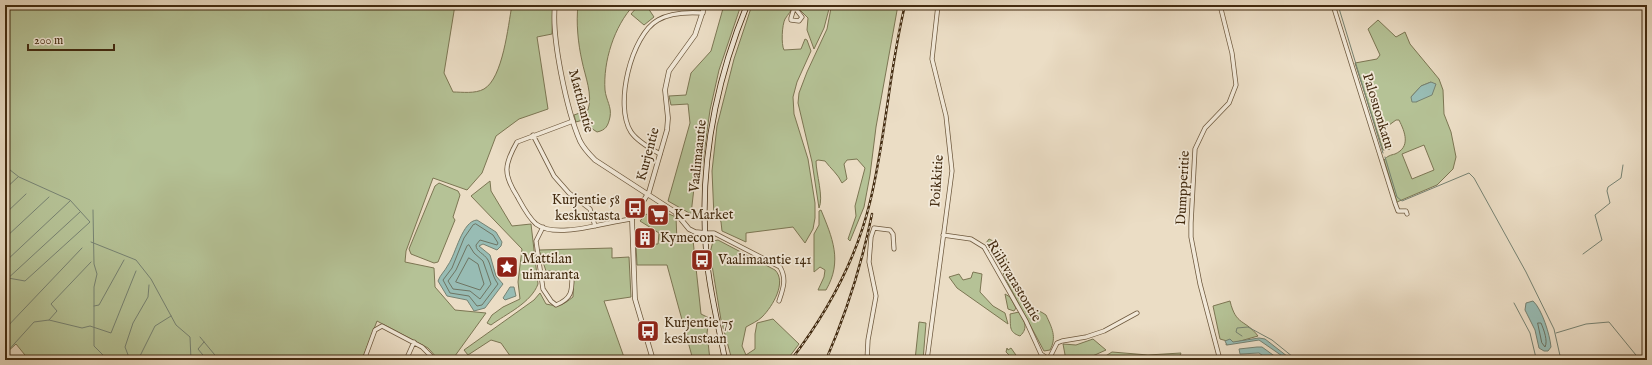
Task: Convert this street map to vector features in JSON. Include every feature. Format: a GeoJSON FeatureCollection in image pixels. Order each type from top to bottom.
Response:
{"type":"FeatureCollection","features":[{"type":"Feature","properties":{"kind":"main road","name":"Vaalimaantie"},"geometry":{"type":"LineString","coordinates":[[725,360],[707,262],[705,233],[706,170],[714,110],[726,64],[747,5]]}},
{"type":"Feature","properties":{"kind":"street","name":"Mattilantie"},"geometry":{"type":"LineString","coordinates":[[555,5],[554,27],[556,42],[573,121],[584,148],[595,160],[675,212],[689,229],[694,232],[705,233]]}},
{"type":"Feature","properties":{"kind":"street","name":"Kurjentie"},"geometry":{"type":"LineString","coordinates":[[632,219],[648,195],[668,125],[665,82],[669,71],[695,35],[705,5]]}},
{"type":"Feature","properties":{"kind":"street","name":"Poikkitie"},"geometry":{"type":"LineString","coordinates":[[927,360],[952,171],[952,158],[946,116],[932,59],[938,5]]}},
{"type":"Feature","properties":{"kind":"street","name":"Dumpperitie"},"geometry":{"type":"LineString","coordinates":[[1220,5],[1232,53],[1236,85],[1229,103],[1205,128],[1195,149],[1191,223],[1191,237],[1200,284],[1220,360]]}},
{"type":"Feature","properties":{"kind":"street","name":"Palosuonkatu"},"geometry":{"type":"LineString","coordinates":[[1334,5],[1395,203],[1398,211],[1406,211],[1407,214]]}},
{"type":"Feature","properties":{"kind":"street"},"geometry":{"type":"LineString","coordinates":[[660,154],[634,136],[628,126],[625,96],[630,63],[640,40],[657,20],[682,13],[703,13]]}},
{"type":"Feature","properties":{"kind":"street"},"geometry":{"type":"LineString","coordinates":[[573,121],[517,142],[506,176],[532,220],[543,227],[564,229],[595,226],[632,219],[634,299],[654,360]]}},
{"type":"Feature","properties":{"kind":"street"},"geometry":{"type":"LineString","coordinates":[[533,135],[557,181],[590,209],[595,226]]}},
{"type":"Feature","properties":{"kind":"street"},"geometry":{"type":"LineString","coordinates":[[543,227],[536,241],[542,282],[547,296],[556,305],[565,302],[570,296],[572,290],[572,274]]}},
{"type":"Feature","properties":{"kind":"street"},"geometry":{"type":"LineString","coordinates":[[867,360],[868,340],[876,296],[868,262],[871,237],[874,228],[890,230],[893,234],[894,249]]}},
{"type":"Feature","properties":{"kind":"street"},"geometry":{"type":"LineString","coordinates":[[705,233],[714,233],[780,267],[783,273],[784,281],[779,301]]}},
{"type":"Feature","properties":{"kind":"street","name":"Riihivarastontie"},"geometry":{"type":"LineString","coordinates":[[943,235],[971,239],[984,247],[1026,320],[1042,354],[1050,360]]}},
{"type":"Feature","properties":{"kind":"street"},"geometry":{"type":"LineString","coordinates":[[1050,360],[1057,343],[1062,340],[1086,337],[1098,333],[1137,313]]}},
{"type":"Feature","properties":{"kind":"street"},"geometry":{"type":"LineString","coordinates":[[364,360],[375,330],[382,326],[427,350],[436,360]]}},
{"type":"Feature","properties":{"kind":"street"},"geometry":{"type":"LineString","coordinates":[[406,360],[414,342]]}},
{"type":"Feature","properties":{"kind":"street"},"geometry":{"type":"LineString","coordinates":[[1042,354],[1043,360]]}},
{"type":"Feature","properties":{"kind":"green space"},"geometry":{"type":"Polygon","coordinates":[[[5,5],[455,5],[444,73],[453,92],[477,92],[484,89],[496,74],[504,51],[512,5],[553,5],[552,34],[537,37],[548,109],[519,119],[496,136],[482,173],[467,190],[433,178],[406,251],[405,262],[434,268],[435,287],[455,310],[486,313],[452,360],[439,360],[428,348],[377,321],[362,360],[29,360],[16,344],[5,354],[5,5]]]}},
{"type":"Feature","properties":{"kind":"green space"},"geometry":{"type":"Polygon","coordinates":[[[578,5],[634,5],[621,23],[611,45],[605,79],[605,90],[610,110],[610,117],[606,127],[597,132],[588,126],[586,119],[576,122],[574,115],[588,110],[590,98],[578,40],[578,5]]]}},
{"type":"Feature","properties":{"kind":"green space"},"geometry":{"type":"Polygon","coordinates":[[[639,5],[646,5],[654,17],[644,25],[631,14],[639,5]]]}},
{"type":"Feature","properties":{"kind":"green space"},"geometry":{"type":"Polygon","coordinates":[[[724,5],[741,5],[719,70],[710,110],[701,175],[694,188],[691,214],[668,201],[690,123],[688,104],[671,105],[669,96],[686,95],[691,73],[711,51],[724,5]]]}},
{"type":"Feature","properties":{"kind":"green space"},"geometry":{"type":"Polygon","coordinates":[[[752,5],[793,5],[791,11],[785,19],[783,26],[782,39],[784,50],[801,49],[805,39],[807,40],[811,51],[797,82],[793,97],[794,114],[808,159],[815,203],[813,229],[805,243],[793,227],[746,233],[746,242],[722,231],[719,217],[714,217],[712,171],[717,126],[734,59],[752,5]]]}},
{"type":"Feature","properties":{"kind":"green space"},"geometry":{"type":"Polygon","coordinates":[[[798,5],[830,5],[824,28],[814,49],[807,30],[808,18],[798,8],[798,5]]]}},
{"type":"Feature","properties":{"kind":"green space"},"geometry":{"type":"Polygon","coordinates":[[[833,5],[898,5],[876,127],[864,207],[850,241],[848,239],[856,216],[855,206],[865,168],[857,159],[847,160],[844,164],[847,179],[842,183],[825,161],[816,161],[821,198],[819,208],[812,162],[798,103],[799,93],[807,72],[827,29],[831,8],[833,5]]]}},
{"type":"Feature","properties":{"kind":"green space"},"geometry":{"type":"Polygon","coordinates":[[[1378,20],[1396,37],[1405,32],[1410,44],[1439,79],[1443,90],[1444,114],[1451,132],[1456,157],[1453,169],[1437,185],[1397,202],[1384,160],[1400,151],[1405,143],[1405,134],[1399,120],[1396,120],[1385,128],[1390,149],[1383,150],[1355,63],[1377,59],[1380,55],[1368,29],[1378,20]],[[1431,82],[1421,86],[1411,97],[1416,102],[1432,91],[1431,82]],[[1424,145],[1402,154],[1412,179],[1434,170],[1424,145]]]}},
{"type":"Feature","properties":{"kind":"green space"},"geometry":{"type":"Polygon","coordinates":[[[490,181],[491,191],[512,226],[531,224],[538,284],[530,297],[518,308],[491,325],[487,323],[492,315],[503,307],[520,299],[518,282],[522,249],[471,196],[490,181]]]}},
{"type":"Feature","properties":{"kind":"green space"},"geometry":{"type":"Polygon","coordinates":[[[439,183],[458,191],[460,195],[453,217],[455,220],[438,262],[434,263],[411,254],[409,249],[435,186],[439,183]]]}},
{"type":"Feature","properties":{"kind":"green space"},"geometry":{"type":"Polygon","coordinates":[[[821,210],[832,240],[835,259],[834,269],[826,290],[818,290],[824,277],[825,270],[820,267],[814,272],[814,234],[819,225],[819,211],[821,210]]]}},
{"type":"Feature","properties":{"kind":"green space"},"geometry":{"type":"Polygon","coordinates":[[[646,214],[661,224],[669,214],[676,217],[677,242],[693,240],[701,314],[709,318],[707,333],[710,360],[693,360],[667,265],[637,265],[636,245],[658,244],[659,233],[640,221],[646,214]]]}},
{"type":"Feature","properties":{"kind":"green space"},"geometry":{"type":"Polygon","coordinates":[[[989,239],[996,243],[1001,249],[1017,291],[1023,301],[1046,315],[1052,328],[1053,341],[1050,350],[1044,351],[1005,278],[999,262],[986,243],[989,239]]]}},
{"type":"Feature","properties":{"kind":"green space"},"geometry":{"type":"Polygon","coordinates":[[[718,240],[775,270],[778,275],[780,281],[774,300],[762,317],[746,327],[742,346],[746,355],[755,349],[757,323],[773,319],[799,344],[787,360],[732,360],[721,320],[710,253],[713,241],[718,240]]]}},
{"type":"Feature","properties":{"kind":"green space"},"geometry":{"type":"Polygon","coordinates":[[[612,248],[612,258],[629,257],[631,297],[604,301],[625,360],[513,360],[501,343],[491,340],[468,355],[464,350],[534,300],[540,293],[546,304],[550,305],[560,305],[573,297],[574,272],[546,271],[539,250],[612,248]]]}},
{"type":"Feature","properties":{"kind":"green space"},"geometry":{"type":"Polygon","coordinates":[[[973,272],[982,274],[980,292],[993,306],[1005,313],[1008,324],[957,288],[949,277],[959,274],[963,280],[971,278],[973,272]]]}},
{"type":"Feature","properties":{"kind":"green space"},"geometry":{"type":"Polygon","coordinates":[[[1005,294],[1010,297],[1016,308],[1014,311],[1008,309],[1005,294]]]}},
{"type":"Feature","properties":{"kind":"green space"},"geometry":{"type":"Polygon","coordinates":[[[1230,301],[1232,309],[1238,319],[1258,336],[1226,345],[1227,341],[1220,339],[1213,306],[1230,301]]]}},
{"type":"Feature","properties":{"kind":"green space"},"geometry":{"type":"Polygon","coordinates":[[[1019,312],[1025,324],[1023,333],[1020,336],[1014,333],[1010,322],[1010,314],[1019,312]]]}},
{"type":"Feature","properties":{"kind":"green space"},"geometry":{"type":"Polygon","coordinates":[[[919,322],[926,323],[923,360],[915,360],[919,322]]]}},
{"type":"Feature","properties":{"kind":"green space"},"geometry":{"type":"Polygon","coordinates":[[[1093,339],[1106,350],[1086,359],[1066,360],[1063,344],[1076,345],[1093,339]]]}},
{"type":"Feature","properties":{"kind":"green space"},"geometry":{"type":"Polygon","coordinates":[[[1007,348],[1008,350],[1011,348],[1018,358],[1029,356],[1030,360],[1014,360],[1006,352],[1007,348]]]}},
{"type":"Feature","properties":{"kind":"green space"},"geometry":{"type":"Polygon","coordinates":[[[1112,352],[1148,355],[1181,353],[1178,360],[1099,360],[1112,352]]]}},
{"type":"Feature","properties":{"kind":"water"},"geometry":{"type":"Polygon","coordinates":[[[1431,82],[1436,84],[1432,95],[1416,102],[1412,102],[1411,97],[1421,86],[1431,82]]]}},
{"type":"Feature","properties":{"kind":"water"},"geometry":{"type":"Polygon","coordinates":[[[477,220],[496,232],[502,242],[501,246],[497,250],[483,244],[479,246],[490,255],[496,276],[503,284],[485,308],[474,311],[467,300],[447,296],[438,281],[451,260],[463,232],[467,226],[477,220]]]}},
{"type":"Feature","properties":{"kind":"water"},"geometry":{"type":"Polygon","coordinates":[[[510,287],[514,287],[516,296],[505,300],[503,298],[510,287]]]}},
{"type":"Feature","properties":{"kind":"water"},"geometry":{"type":"Polygon","coordinates":[[[1533,301],[1542,316],[1547,329],[1551,347],[1548,351],[1544,351],[1539,348],[1535,330],[1525,310],[1526,303],[1533,301]]]}},
{"type":"Feature","properties":{"kind":"water"},"geometry":{"type":"Polygon","coordinates":[[[1259,338],[1265,339],[1292,360],[1288,360],[1259,340],[1227,345],[1225,341],[1230,339],[1233,342],[1259,338]]]}},
{"type":"Feature","properties":{"kind":"water"},"geometry":{"type":"Polygon","coordinates":[[[1262,347],[1280,360],[1269,360],[1259,353],[1240,354],[1239,349],[1262,347]]]}},
{"type":"Feature","properties":{"kind":"waterway"},"geometry":{"type":"LineString","coordinates":[[1338,5],[1383,153]]}},
{"type":"Feature","properties":{"kind":"waterway"},"geometry":{"type":"LineString","coordinates":[[1385,157],[1397,197],[1402,201],[1469,173],[1474,178],[1526,272],[1554,329],[1561,360]]}},
{"type":"Feature","properties":{"kind":"waterway"},"geometry":{"type":"LineString","coordinates":[[1583,254],[1602,240],[1595,215],[1610,203],[1607,191],[1608,187],[1621,178],[1623,165]]}},
{"type":"Feature","properties":{"kind":"waterway"},"geometry":{"type":"LineString","coordinates":[[5,166],[19,177],[70,200],[90,222],[25,281],[8,278]]}},
{"type":"Feature","properties":{"kind":"waterway"},"geometry":{"type":"LineString","coordinates":[[5,189],[18,177]]}},
{"type":"Feature","properties":{"kind":"waterway"},"geometry":{"type":"LineString","coordinates":[[5,214],[26,194]]}},
{"type":"Feature","properties":{"kind":"waterway"},"geometry":{"type":"LineString","coordinates":[[5,238],[49,197]]}},
{"type":"Feature","properties":{"kind":"waterway"},"geometry":{"type":"LineString","coordinates":[[5,262],[70,201]]}},
{"type":"Feature","properties":{"kind":"waterway"},"geometry":{"type":"LineString","coordinates":[[93,210],[94,264],[97,274],[94,287],[94,346],[108,360]]}},
{"type":"Feature","properties":{"kind":"waterway"},"geometry":{"type":"LineString","coordinates":[[5,281],[80,212]]}},
{"type":"Feature","properties":{"kind":"waterway"},"geometry":{"type":"LineString","coordinates":[[91,242],[136,260],[151,279],[176,325],[190,337],[191,360]]}},
{"type":"Feature","properties":{"kind":"waterway"},"geometry":{"type":"LineString","coordinates":[[5,329],[82,248]]}},
{"type":"Feature","properties":{"kind":"waterway"},"geometry":{"type":"LineString","coordinates":[[94,306],[99,305],[124,260]]}},
{"type":"Feature","properties":{"kind":"waterway"},"geometry":{"type":"LineString","coordinates":[[49,320],[57,311],[51,304],[91,262]]}},
{"type":"Feature","properties":{"kind":"waterway"},"geometry":{"type":"LineString","coordinates":[[5,354],[34,322],[49,320],[82,328],[90,326],[111,333],[136,271]]}},
{"type":"Feature","properties":{"kind":"waterway"},"geometry":{"type":"LineString","coordinates":[[130,360],[125,347],[133,323],[148,297],[149,285]]}},
{"type":"Feature","properties":{"kind":"waterway"},"geometry":{"type":"LineString","coordinates":[[1514,303],[1530,333],[1536,358],[1553,356],[1554,360]]}},
{"type":"Feature","properties":{"kind":"waterway"},"geometry":{"type":"LineString","coordinates":[[138,360],[155,326],[171,316]]}},
{"type":"Feature","properties":{"kind":"waterway"},"geometry":{"type":"LineString","coordinates":[[1556,333],[1586,324],[1609,322],[1640,360]]}},
{"type":"Feature","properties":{"kind":"waterway"},"geometry":{"type":"LineString","coordinates":[[1242,336],[1236,332],[1237,328],[1248,327],[1272,340],[1293,357],[1304,360]]}},
{"type":"Feature","properties":{"kind":"waterway"},"geometry":{"type":"LineString","coordinates":[[200,337],[219,360]]}},
{"type":"Feature","properties":{"kind":"waterway"},"geometry":{"type":"LineString","coordinates":[[204,342],[198,349],[207,360]]}},
{"type":"Feature","properties":{"kind":"railway"},"geometry":{"type":"LineString","coordinates":[[791,360],[817,324],[839,285],[857,245],[864,224],[880,153],[895,54],[905,5]]}},
{"type":"Feature","properties":{"kind":"railway"},"geometry":{"type":"LineString","coordinates":[[826,360],[853,288],[872,214]]}},
{"type":"Feature","properties":{"kind":"place","name":"Kurjentie 58 keskustasta"},"geometry":{"type":"Point","coordinates":[635,208]}},
{"type":"Feature","properties":{"kind":"place","name":"K-Market"},"geometry":{"type":"Point","coordinates":[658,215]}},
{"type":"Feature","properties":{"kind":"place","name":"Kymecon"},"geometry":{"type":"Point","coordinates":[645,238]}},
{"type":"Feature","properties":{"kind":"place","name":"Vaalimaantie 141"},"geometry":{"type":"Point","coordinates":[702,260]}},
{"type":"Feature","properties":{"kind":"place","name":"Mattilan uimaranta"},"geometry":{"type":"Point","coordinates":[507,267]}},
{"type":"Feature","properties":{"kind":"place","name":"Kurjentie 75 keskustaan"},"geometry":{"type":"Point","coordinates":[648,331]}}]}
